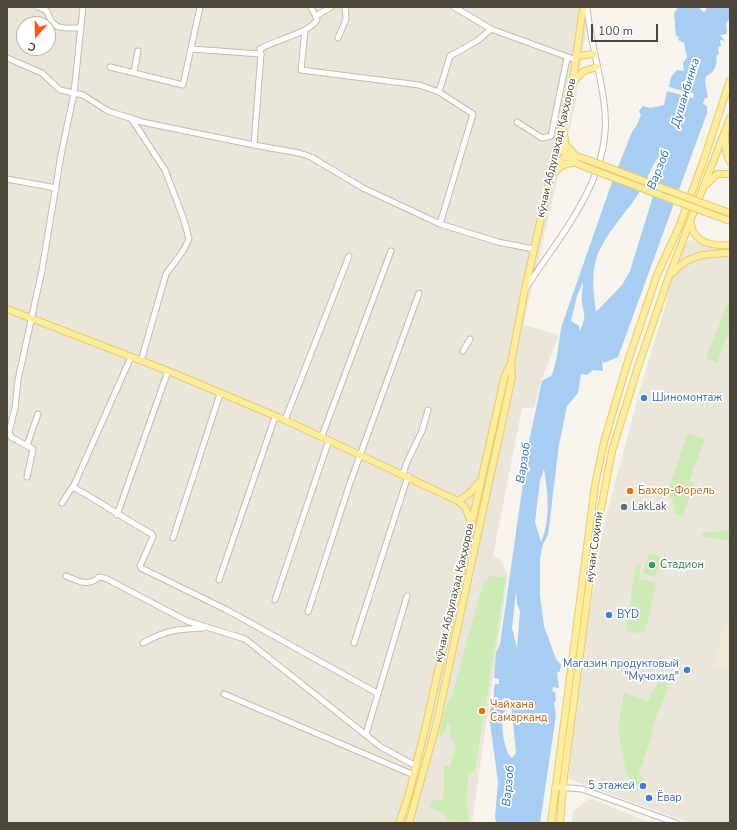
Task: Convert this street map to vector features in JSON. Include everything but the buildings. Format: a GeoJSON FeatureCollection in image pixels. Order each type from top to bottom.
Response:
{"type":"FeatureCollection","features":[{"type":"Feature","properties":{"kind":"main road","name":"кӯчаи Абдулаҳад Қаҳҳоров"},"geometry":{"type":"LineString","coordinates":[[409,823],[442,699],[512,377],[512,363],[534,249],[555,166],[572,83],[583,7]]}},
{"type":"Feature","properties":{"kind":"main road"},"geometry":{"type":"LineString","coordinates":[[576,58],[594,54]]}},
{"type":"Feature","properties":{"kind":"main road"},"geometry":{"type":"LineString","coordinates":[[572,83],[584,71],[597,66]]}},
{"type":"Feature","properties":{"kind":"main road"},"geometry":{"type":"LineString","coordinates":[[551,823],[595,485],[604,442],[627,364],[657,275],[679,227],[703,162],[730,80]]}},
{"type":"Feature","properties":{"kind":"main road","name":"кӯчаи Соҳилӣ"},"geometry":{"type":"LineString","coordinates":[[560,823],[580,653],[602,499],[612,451],[638,367],[668,279],[691,223],[730,118]]}},
{"type":"Feature","properties":{"kind":"main road"},"geometry":{"type":"LineString","coordinates":[[564,122],[566,145],[576,156]]}},
{"type":"Feature","properties":{"kind":"main road"},"geometry":{"type":"LineString","coordinates":[[725,129],[726,152],[730,162]]}},
{"type":"Feature","properties":{"kind":"main road"},"geometry":{"type":"LineString","coordinates":[[559,141],[566,156],[573,163]]}},
{"type":"Feature","properties":{"kind":"main road"},"geometry":{"type":"LineString","coordinates":[[555,166],[566,156],[576,156],[730,213]]}},
{"type":"Feature","properties":{"kind":"main road"},"geometry":{"type":"LineString","coordinates":[[551,183],[560,166],[566,163],[573,163],[730,221]]}},
{"type":"Feature","properties":{"kind":"main road"},"geometry":{"type":"LineString","coordinates":[[703,188],[717,174],[730,174]]}},
{"type":"Feature","properties":{"kind":"main road"},"geometry":{"type":"LineString","coordinates":[[691,223],[692,232],[697,239],[710,244],[730,245]]}},
{"type":"Feature","properties":{"kind":"main road"},"geometry":{"type":"LineString","coordinates":[[668,279],[680,265],[693,257],[704,254],[730,253]]}},
{"type":"Feature","properties":{"kind":"main road"},"geometry":{"type":"LineString","coordinates":[[7,309],[168,371],[322,436],[458,501],[465,506],[471,522]]}},
{"type":"Feature","properties":{"kind":"main road","name":"кӯчаи Абдулаҳад Қаҳҳоров"},"geometry":{"type":"LineString","coordinates":[[399,823],[414,775],[479,482],[505,375],[512,363]]}},
{"type":"Feature","properties":{"kind":"main road"},"geometry":{"type":"LineString","coordinates":[[627,364],[631,369],[638,367]]}},
{"type":"Feature","properties":{"kind":"main road"},"geometry":{"type":"LineString","coordinates":[[458,501],[470,493],[479,482]]}},
{"type":"Feature","properties":{"kind":"street"},"geometry":{"type":"LineString","coordinates":[[38,7],[47,11],[52,23],[57,27],[81,28]]}},
{"type":"Feature","properties":{"kind":"street"},"geometry":{"type":"LineString","coordinates":[[27,477],[34,451],[32,447],[11,437],[9,432],[31,317],[42,270],[74,93],[83,7]]}},
{"type":"Feature","properties":{"kind":"street"},"geometry":{"type":"LineString","coordinates":[[110,67],[134,72],[183,86],[200,7]]}},
{"type":"Feature","properties":{"kind":"street"},"geometry":{"type":"LineString","coordinates":[[254,145],[261,54],[260,50],[264,46],[305,30],[315,23],[316,16],[311,7]]}},
{"type":"Feature","properties":{"kind":"street"},"geometry":{"type":"LineString","coordinates":[[316,16],[331,7]]}},
{"type":"Feature","properties":{"kind":"street"},"geometry":{"type":"LineString","coordinates":[[338,38],[346,19],[345,7]]}},
{"type":"Feature","properties":{"kind":"street"},"geometry":{"type":"LineString","coordinates":[[454,7],[491,29],[567,58],[576,58]]}},
{"type":"Feature","properties":{"kind":"street","name":"кӯчаи Абдулаҳад Қаҳҳоров"},"geometry":{"type":"LineString","coordinates":[[526,289],[582,200],[592,181],[602,152],[605,131],[605,112],[587,7]]}},
{"type":"Feature","properties":{"kind":"street"},"geometry":{"type":"LineString","coordinates":[[439,92],[450,56],[477,42],[491,29]]}},
{"type":"Feature","properties":{"kind":"street"},"geometry":{"type":"LineString","coordinates":[[305,30],[301,70],[419,85],[439,92],[471,112],[473,116],[440,224]]}},
{"type":"Feature","properties":{"kind":"street"},"geometry":{"type":"LineString","coordinates":[[191,49],[261,54]]}},
{"type":"Feature","properties":{"kind":"street"},"geometry":{"type":"LineString","coordinates":[[134,72],[138,51]]}},
{"type":"Feature","properties":{"kind":"street"},"geometry":{"type":"LineString","coordinates":[[7,58],[42,73],[60,90],[83,95],[108,111],[131,118],[254,145],[299,153],[311,157],[363,188],[440,224],[498,242],[534,249]]}},
{"type":"Feature","properties":{"kind":"street"},"geometry":{"type":"LineString","coordinates":[[517,122],[542,138],[551,136],[567,58]]}},
{"type":"Feature","properties":{"kind":"street"},"geometry":{"type":"LineString","coordinates":[[131,118],[165,170],[184,220],[189,239],[183,251],[166,274],[141,361]]}},
{"type":"Feature","properties":{"kind":"street"},"geometry":{"type":"LineString","coordinates":[[7,180],[56,188]]}},
{"type":"Feature","properties":{"kind":"street"},"geometry":{"type":"LineString","coordinates":[[322,436],[391,251]]}},
{"type":"Feature","properties":{"kind":"street"},"geometry":{"type":"LineString","coordinates":[[285,420],[349,256]]}},
{"type":"Feature","properties":{"kind":"street"},"geometry":{"type":"LineString","coordinates":[[308,612],[360,455],[419,293]]}},
{"type":"Feature","properties":{"kind":"street"},"geometry":{"type":"LineString","coordinates":[[462,350],[470,338]]}},
{"type":"Feature","properties":{"kind":"street"},"geometry":{"type":"LineString","coordinates":[[62,502],[72,487],[131,358]]}},
{"type":"Feature","properties":{"kind":"street"},"geometry":{"type":"LineString","coordinates":[[117,515],[168,371]]}},
{"type":"Feature","properties":{"kind":"street"},"geometry":{"type":"LineString","coordinates":[[173,538],[220,394]]}},
{"type":"Feature","properties":{"kind":"street"},"geometry":{"type":"LineString","coordinates":[[354,643],[405,475],[407,462],[422,431],[428,410]]}},
{"type":"Feature","properties":{"kind":"street"},"geometry":{"type":"LineString","coordinates":[[26,445],[38,414]]}},
{"type":"Feature","properties":{"kind":"street"},"geometry":{"type":"LineString","coordinates":[[219,580],[275,416]]}},
{"type":"Feature","properties":{"kind":"street"},"geometry":{"type":"LineString","coordinates":[[275,600],[329,440]]}},
{"type":"Feature","properties":{"kind":"street"},"geometry":{"type":"LineString","coordinates":[[72,487],[112,509],[117,515],[153,536],[140,566],[141,568],[227,610],[378,693]]}},
{"type":"Feature","properties":{"kind":"street"},"geometry":{"type":"LineString","coordinates":[[66,576],[85,583],[92,582],[99,577],[105,578],[187,621],[245,639],[381,747],[416,766]]}},
{"type":"Feature","properties":{"kind":"street"},"geometry":{"type":"LineString","coordinates":[[366,734],[407,596]]}},
{"type":"Feature","properties":{"kind":"street"},"geometry":{"type":"LineString","coordinates":[[143,643],[161,633],[182,629],[210,628]]}},
{"type":"Feature","properties":{"kind":"street"},"geometry":{"type":"LineString","coordinates":[[224,694],[414,775]]}},
{"type":"Feature","properties":{"kind":"street"},"geometry":{"type":"LineString","coordinates":[[555,787],[582,789],[676,823]]}},
{"type":"Feature","properties":{"kind":"shaded area"},"geometry":{"type":"Polygon","coordinates":[[[7,7],[589,7],[575,106],[523,325],[559,335],[541,381],[534,408],[522,408],[493,555],[499,558],[508,574],[472,822],[7,823],[7,7]],[[506,579],[487,581],[452,696],[445,707],[442,737],[448,722],[450,725],[450,737],[456,748],[450,766],[444,765],[443,800],[432,800],[470,820],[466,803],[469,771],[475,771],[506,579]]]}},
{"type":"Feature","properties":{"kind":"shaded area"},"geometry":{"type":"Polygon","coordinates":[[[690,240],[730,250],[730,823],[690,823],[568,779],[582,661],[603,528],[641,386],[666,305],[670,268],[678,248],[690,240]]]}},
{"type":"Feature","properties":{"kind":"shaded area"},"geometry":{"type":"Polygon","coordinates":[[[650,384],[675,392],[672,401],[647,393],[650,384]]]}},
{"type":"Feature","properties":{"kind":"shaded area"},"geometry":{"type":"Polygon","coordinates":[[[730,609],[730,672],[712,665],[730,609]]]}},
{"type":"Feature","properties":{"kind":"shaded area"},"geometry":{"type":"Polygon","coordinates":[[[590,798],[651,823],[571,823],[573,811],[590,798]]]}},
{"type":"Feature","properties":{"kind":"green space"},"geometry":{"type":"Polygon","coordinates":[[[730,298],[730,329],[717,363],[706,359],[730,298]]]}},
{"type":"Feature","properties":{"kind":"green space"},"geometry":{"type":"Polygon","coordinates":[[[688,433],[705,439],[689,482],[694,484],[683,516],[676,514],[672,498],[666,496],[688,433]]]}},
{"type":"Feature","properties":{"kind":"green space"},"geometry":{"type":"Polygon","coordinates":[[[730,530],[730,541],[701,536],[702,533],[730,530]]]}},
{"type":"Feature","properties":{"kind":"green space","name":"Стадион"},"geometry":{"type":"Polygon","coordinates":[[[649,553],[661,557],[655,577],[643,573],[649,553]]]}},
{"type":"Feature","properties":{"kind":"green space"},"geometry":{"type":"Polygon","coordinates":[[[636,564],[641,565],[639,579],[656,583],[645,632],[630,633],[626,629],[636,564]]]}},
{"type":"Feature","properties":{"kind":"green space"},"geometry":{"type":"Polygon","coordinates":[[[488,575],[506,578],[475,772],[469,772],[466,803],[470,820],[459,822],[446,820],[445,814],[430,808],[432,800],[443,800],[444,765],[450,766],[456,748],[450,737],[450,725],[448,722],[442,737],[439,736],[445,707],[452,696],[483,583],[487,581],[488,575]]]}},
{"type":"Feature","properties":{"kind":"green space"},"geometry":{"type":"Polygon","coordinates":[[[661,677],[670,684],[650,731],[653,732],[638,775],[645,778],[643,783],[632,786],[626,771],[618,730],[624,693],[648,701],[661,677]]]}},
{"type":"Feature","properties":{"kind":"water","name":"Варзоб"},"geometry":{"type":"Polygon","coordinates":[[[678,7],[699,7],[705,12],[707,7],[730,7],[730,18],[726,24],[727,34],[720,35],[725,41],[720,40],[721,46],[718,47],[719,54],[716,56],[716,65],[713,71],[706,76],[705,82],[708,98],[705,98],[703,104],[707,106],[707,113],[618,357],[604,363],[602,361],[603,371],[593,370],[587,375],[581,374],[578,393],[567,406],[559,445],[548,535],[543,544],[540,559],[540,595],[544,626],[556,659],[561,665],[560,671],[557,673],[559,688],[553,687],[552,691],[555,692],[556,700],[554,703],[556,715],[540,823],[496,823],[495,817],[498,782],[489,715],[494,699],[495,684],[499,684],[499,679],[494,678],[496,653],[500,644],[529,441],[542,381],[552,375],[556,363],[562,325],[612,182],[632,132],[641,115],[639,111],[643,106],[650,108],[664,105],[667,91],[693,98],[694,94],[669,87],[671,77],[677,70],[684,71],[683,63],[687,57],[684,43],[678,40],[679,37],[676,36],[674,14],[678,7]],[[663,151],[639,193],[609,234],[599,251],[594,266],[593,286],[596,312],[622,285],[630,271],[653,196],[663,151]],[[583,282],[577,296],[571,321],[579,326],[580,331],[584,320],[582,303],[583,282]],[[544,469],[540,481],[535,522],[541,542],[546,524],[548,506],[544,469]],[[516,591],[512,628],[517,648],[520,611],[517,604],[516,591]],[[509,701],[502,720],[505,745],[509,755],[512,758],[516,753],[512,711],[509,701]]]}},
{"type":"Feature","properties":{"kind":"place","name":"Шиномонтаж"},"geometry":{"type":"Point","coordinates":[644,398]}},
{"type":"Feature","properties":{"kind":"place","name":"Бахор-Форель"},"geometry":{"type":"Point","coordinates":[630,491]}},
{"type":"Feature","properties":{"kind":"place","name":"LakLak"},"geometry":{"type":"Point","coordinates":[624,507]}},
{"type":"Feature","properties":{"kind":"place","name":"Стадион"},"geometry":{"type":"Point","coordinates":[652,565]}},
{"type":"Feature","properties":{"kind":"place","name":"BYD"},"geometry":{"type":"Point","coordinates":[609,615]}},
{"type":"Feature","properties":{"kind":"place","name":"Магазин продуктовый \"Мучохид\""},"geometry":{"type":"Point","coordinates":[687,670]}},
{"type":"Feature","properties":{"kind":"place","name":"Чайхана Самарканд"},"geometry":{"type":"Point","coordinates":[482,711]}},
{"type":"Feature","properties":{"kind":"place","name":"5 этажей"},"geometry":{"type":"Point","coordinates":[643,786]}},
{"type":"Feature","properties":{"kind":"place","name":"Ёвар"},"geometry":{"type":"Point","coordinates":[649,798]}},
{"type":"Feature","properties":{"kind":"water label","name":"Душанбинка"},"geometry":{"type":"Point","coordinates":[686,93]}}]}
